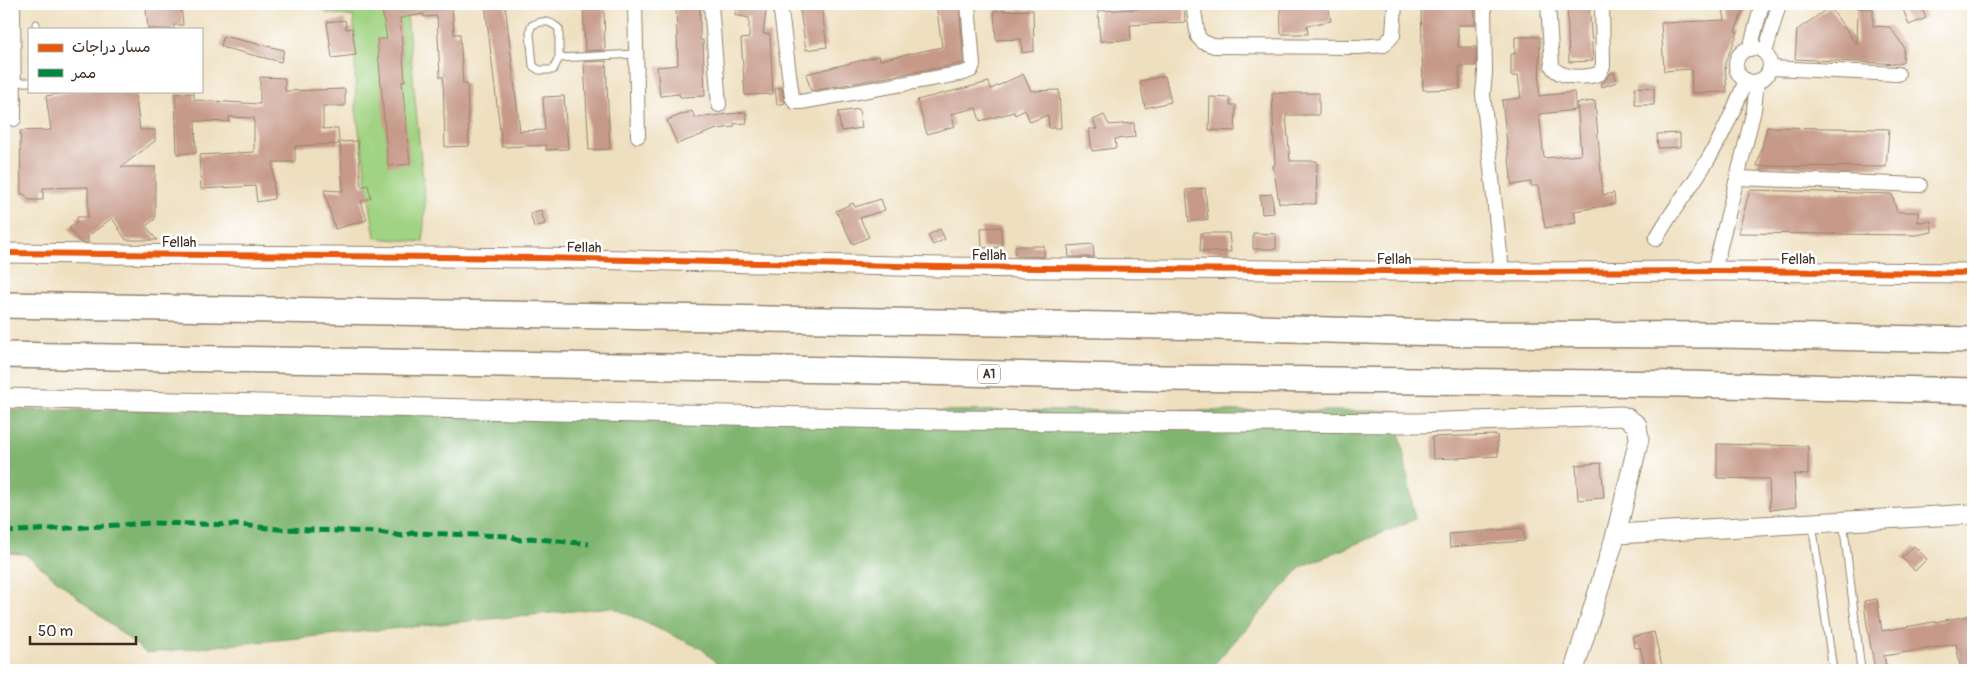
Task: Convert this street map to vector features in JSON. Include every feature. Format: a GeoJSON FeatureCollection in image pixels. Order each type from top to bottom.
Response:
{"type":"FeatureCollection","features":[{"type":"Feature","properties":{"kind":"highway"},"geometry":{"type":"LineString","coordinates":[[4,305],[1217,327],[1480,334],[1710,335],[1973,340]]}},
{"type":"Feature","properties":{"kind":"highway","name":"A1"},"geometry":{"type":"LineString","coordinates":[[4,355],[857,370],[1184,378],[1682,384],[1973,391]]}},
{"type":"Feature","properties":{"kind":"street"},"geometry":{"type":"LineString","coordinates":[[13,4],[9,82],[14,119]]}},
{"type":"Feature","properties":{"kind":"street"},"geometry":{"type":"LineString","coordinates":[[635,4],[638,136]]}},
{"type":"Feature","properties":{"kind":"street"},"geometry":{"type":"LineString","coordinates":[[710,4],[719,105]]}},
{"type":"Feature","properties":{"kind":"street"},"geometry":{"type":"LineString","coordinates":[[780,4],[792,97],[795,102],[801,102],[964,73],[971,70],[973,68],[968,4]]}},
{"type":"Feature","properties":{"kind":"street"},"geometry":{"type":"LineString","coordinates":[[1193,4],[1198,37],[1203,42],[1214,46],[1252,48],[1305,46],[1367,47],[1384,45],[1393,35],[1395,4]]}},
{"type":"Feature","properties":{"kind":"street"},"geometry":{"type":"LineString","coordinates":[[1484,4],[1485,73],[1483,94],[1502,272]]}},
{"type":"Feature","properties":{"kind":"street"},"geometry":{"type":"LineString","coordinates":[[1548,4],[1551,60],[1554,69],[1560,74],[1584,76],[1599,74],[1603,66],[1602,4]]}},
{"type":"Feature","properties":{"kind":"street"},"geometry":{"type":"LineString","coordinates":[[1750,49],[1762,4]]}},
{"type":"Feature","properties":{"kind":"street"},"geometry":{"type":"LineString","coordinates":[[1765,53],[1779,4]]}},
{"type":"Feature","properties":{"kind":"street"},"geometry":{"type":"LineString","coordinates":[[1750,49],[1760,50],[1765,53],[1768,57],[1770,68],[1763,79],[1752,81],[1739,75],[1737,62],[1744,51],[1750,49]]}},
{"type":"Feature","properties":{"kind":"street"},"geometry":{"type":"LineString","coordinates":[[1770,68],[1898,74]]}},
{"type":"Feature","properties":{"kind":"street"},"geometry":{"type":"LineString","coordinates":[[1714,271],[1754,110],[1752,81]]}},
{"type":"Feature","properties":{"kind":"street"},"geometry":{"type":"LineString","coordinates":[[1656,239],[1674,208],[1712,152],[1752,81]]}},
{"type":"Feature","properties":{"kind":"street"},"geometry":{"type":"LineString","coordinates":[[1737,178],[1920,185]]}},
{"type":"Feature","properties":{"kind":"street","name":"Fellah"},"geometry":{"type":"LineString","coordinates":[[4,253],[541,258],[940,268],[1973,273]]}},
{"type":"Feature","properties":{"kind":"street"},"geometry":{"type":"LineString","coordinates":[[4,398],[939,420],[1416,423],[1616,415],[1627,418],[1637,426],[1639,439],[1616,534],[1574,670]]}},
{"type":"Feature","properties":{"kind":"street"},"geometry":{"type":"LineString","coordinates":[[1616,534],[1973,514]]}},
{"type":"Feature","properties":{"kind":"lane"},"geometry":{"type":"LineString","coordinates":[[539,22],[546,22],[554,24],[559,29],[559,58],[553,70],[538,70],[533,66],[531,26],[539,22]]}},
{"type":"Feature","properties":{"kind":"lane"},"geometry":{"type":"LineString","coordinates":[[559,58],[636,54]]}},
{"type":"Feature","properties":{"kind":"lane"},"geometry":{"type":"LineString","coordinates":[[9,82],[28,82]]}},
{"type":"Feature","properties":{"kind":"lane"},"geometry":{"type":"LineString","coordinates":[[1843,521],[1861,670]]}},
{"type":"Feature","properties":{"kind":"lane"},"geometry":{"type":"LineString","coordinates":[[1812,523],[1833,670]]}},
{"type":"Feature","properties":{"kind":"green space"},"geometry":{"type":"Polygon","coordinates":[[[324,4],[406,4],[425,203],[423,242],[375,238],[356,110],[354,17],[326,13],[324,4]]]}},
{"type":"Feature","properties":{"kind":"green space"},"geometry":{"type":"Polygon","coordinates":[[[4,410],[1396,411],[1415,519],[1301,567],[1209,670],[723,670],[702,649],[612,607],[146,653],[25,554],[4,553],[4,410]]]}},
{"type":"Feature","properties":{"kind":"building"},"geometry":{"type":"Polygon","coordinates":[[[381,4],[452,4],[454,34],[460,34],[463,84],[467,84],[469,146],[445,147],[443,77],[440,77],[437,16],[424,17],[424,14],[400,18],[405,81],[402,81],[410,164],[388,166],[377,39],[387,39],[381,4]]]}},
{"type":"Feature","properties":{"kind":"building"},"geometry":{"type":"Polygon","coordinates":[[[485,4],[505,4],[520,131],[545,130],[543,97],[564,96],[568,149],[546,150],[546,145],[502,147],[485,4]]]}},
{"type":"Feature","properties":{"kind":"building"},"geometry":{"type":"Polygon","coordinates":[[[583,4],[601,4],[601,8],[604,8],[605,50],[585,51],[583,4]]]}},
{"type":"Feature","properties":{"kind":"building"},"geometry":{"type":"Polygon","coordinates":[[[676,4],[700,4],[700,40],[703,40],[705,96],[680,97],[679,94],[660,96],[657,67],[678,65],[676,4]]]}},
{"type":"Feature","properties":{"kind":"building"},"geometry":{"type":"Polygon","coordinates":[[[737,4],[767,4],[763,34],[770,34],[773,94],[745,95],[741,39],[749,38],[749,18],[735,15],[737,4]]]}},
{"type":"Feature","properties":{"kind":"building"},"geometry":{"type":"Polygon","coordinates":[[[799,4],[821,4],[827,47],[806,50],[799,4]]]}},
{"type":"Feature","properties":{"kind":"building"},"geometry":{"type":"Polygon","coordinates":[[[936,4],[959,4],[964,63],[811,91],[806,74],[879,56],[880,60],[942,47],[936,4]]]}},
{"type":"Feature","properties":{"kind":"building"},"geometry":{"type":"Polygon","coordinates":[[[1138,4],[1184,4],[1185,22],[1130,25],[1131,40],[1100,41],[1098,11],[1138,9],[1138,4]]]}},
{"type":"Feature","properties":{"kind":"building"},"geometry":{"type":"Polygon","coordinates":[[[1280,4],[1307,4],[1307,8],[1328,5],[1331,21],[1307,25],[1308,34],[1281,34],[1280,4]]]}},
{"type":"Feature","properties":{"kind":"building"},"geometry":{"type":"Polygon","coordinates":[[[1421,4],[1474,6],[1475,25],[1458,25],[1458,47],[1476,47],[1476,66],[1459,66],[1460,89],[1423,90],[1421,4]]]}},
{"type":"Feature","properties":{"kind":"building"},"geometry":{"type":"Polygon","coordinates":[[[1567,4],[1589,4],[1593,61],[1569,62],[1567,4]]]}},
{"type":"Feature","properties":{"kind":"building"},"geometry":{"type":"Polygon","coordinates":[[[1722,4],[1746,4],[1735,31],[1738,32],[1725,63],[1727,92],[1692,93],[1691,69],[1664,71],[1661,23],[1725,20],[1722,4]]]}},
{"type":"Feature","properties":{"kind":"building"},"geometry":{"type":"Polygon","coordinates":[[[1920,4],[1926,18],[1909,25],[1903,9],[1920,4]]]}},
{"type":"Feature","properties":{"kind":"building"},"geometry":{"type":"Polygon","coordinates":[[[181,5],[183,25],[174,25],[174,28],[148,28],[146,9],[181,5]]]}},
{"type":"Feature","properties":{"kind":"building"},"geometry":{"type":"Polygon","coordinates":[[[1830,7],[1857,45],[1858,8],[1873,9],[1873,26],[1890,27],[1904,47],[1903,62],[1900,64],[1795,59],[1797,30],[1830,7]]]}},
{"type":"Feature","properties":{"kind":"building"},"geometry":{"type":"Polygon","coordinates":[[[1033,10],[1034,51],[1022,53],[1021,39],[996,40],[994,11],[1033,10]]]}},
{"type":"Feature","properties":{"kind":"building"},"geometry":{"type":"Polygon","coordinates":[[[345,20],[346,29],[352,28],[356,55],[332,58],[327,22],[345,20]]]}},
{"type":"Feature","properties":{"kind":"building"},"geometry":{"type":"Polygon","coordinates":[[[223,36],[284,50],[281,62],[221,47],[223,36]]]}},
{"type":"Feature","properties":{"kind":"building"},"geometry":{"type":"Polygon","coordinates":[[[1515,37],[1540,37],[1539,96],[1574,92],[1576,110],[1539,114],[1544,158],[1581,155],[1577,103],[1595,101],[1603,195],[1614,193],[1615,204],[1574,211],[1576,223],[1545,228],[1538,186],[1531,186],[1531,182],[1512,185],[1502,100],[1521,98],[1518,76],[1511,76],[1511,54],[1515,54],[1515,37]]]}},
{"type":"Feature","properties":{"kind":"building"},"geometry":{"type":"Polygon","coordinates":[[[606,61],[610,149],[589,150],[584,62],[606,61]]]}},
{"type":"Feature","properties":{"kind":"building"},"geometry":{"type":"Polygon","coordinates":[[[1614,72],[1617,82],[1602,87],[1601,83],[1605,81],[1609,74],[1614,72]]]}},
{"type":"Feature","properties":{"kind":"building"},"geometry":{"type":"Polygon","coordinates":[[[1023,74],[1031,91],[1059,90],[1061,128],[1049,128],[1048,115],[1030,122],[1025,110],[1015,115],[1014,112],[980,121],[976,108],[951,114],[955,126],[927,134],[917,100],[989,82],[991,89],[1023,74]]]}},
{"type":"Feature","properties":{"kind":"building"},"geometry":{"type":"Polygon","coordinates":[[[1165,76],[1171,102],[1145,108],[1140,81],[1165,76]]]}},
{"type":"Feature","properties":{"kind":"building"},"geometry":{"type":"Polygon","coordinates":[[[260,77],[285,78],[285,91],[345,89],[345,106],[323,106],[323,129],[338,128],[339,144],[295,146],[295,162],[273,162],[274,199],[257,202],[255,186],[201,189],[199,155],[254,152],[254,118],[229,117],[229,122],[195,121],[196,153],[177,154],[175,94],[194,93],[194,100],[260,104],[260,77]]]}},
{"type":"Feature","properties":{"kind":"building"},"geometry":{"type":"Polygon","coordinates":[[[1635,87],[1654,88],[1654,105],[1635,105],[1635,87]]]}},
{"type":"Feature","properties":{"kind":"building"},"geometry":{"type":"Polygon","coordinates":[[[775,88],[782,88],[785,103],[777,105],[775,88]]]}},
{"type":"Feature","properties":{"kind":"building"},"geometry":{"type":"Polygon","coordinates":[[[69,92],[135,92],[140,130],[155,130],[155,141],[121,167],[155,167],[155,219],[146,226],[157,240],[126,240],[112,218],[88,236],[88,243],[80,242],[69,228],[77,222],[77,217],[88,217],[88,187],[43,188],[43,200],[29,200],[24,194],[21,194],[20,131],[51,130],[46,96],[69,92]]]}},
{"type":"Feature","properties":{"kind":"building"},"geometry":{"type":"Polygon","coordinates":[[[1272,93],[1319,93],[1319,115],[1286,115],[1290,161],[1317,161],[1316,204],[1279,203],[1273,165],[1275,165],[1272,93]]]}},
{"type":"Feature","properties":{"kind":"building"},"geometry":{"type":"Polygon","coordinates":[[[1210,97],[1230,98],[1230,105],[1236,105],[1235,131],[1209,130],[1210,97]]]}},
{"type":"Feature","properties":{"kind":"building"},"geometry":{"type":"Polygon","coordinates":[[[859,109],[862,128],[841,131],[838,112],[859,109]]]}},
{"type":"Feature","properties":{"kind":"building"},"geometry":{"type":"Polygon","coordinates":[[[692,111],[695,118],[746,112],[747,123],[734,124],[734,127],[717,129],[677,144],[667,120],[692,111]]]}},
{"type":"Feature","properties":{"kind":"building"},"geometry":{"type":"Polygon","coordinates":[[[1104,115],[1109,125],[1134,123],[1135,137],[1115,139],[1116,148],[1092,151],[1089,129],[1097,129],[1093,120],[1104,115]]]}},
{"type":"Feature","properties":{"kind":"building"},"geometry":{"type":"Polygon","coordinates":[[[1767,127],[1889,129],[1886,167],[1757,166],[1767,127]]]}},
{"type":"Feature","properties":{"kind":"building"},"geometry":{"type":"Polygon","coordinates":[[[1680,133],[1680,147],[1658,148],[1657,134],[1680,133]]]}},
{"type":"Feature","properties":{"kind":"building"},"geometry":{"type":"Polygon","coordinates":[[[358,141],[361,187],[368,185],[371,198],[361,201],[367,220],[335,229],[324,190],[343,191],[340,142],[358,141]]]}},
{"type":"Feature","properties":{"kind":"building"},"geometry":{"type":"Polygon","coordinates":[[[1205,188],[1208,219],[1189,222],[1186,190],[1205,188]]]}},
{"type":"Feature","properties":{"kind":"building"},"geometry":{"type":"Polygon","coordinates":[[[1750,190],[1892,194],[1897,212],[1918,212],[1918,222],[1931,221],[1932,232],[1917,235],[1738,233],[1750,190]]]}},
{"type":"Feature","properties":{"kind":"building"},"geometry":{"type":"Polygon","coordinates":[[[1272,194],[1274,213],[1262,214],[1260,195],[1272,194]]]}},
{"type":"Feature","properties":{"kind":"building"},"geometry":{"type":"Polygon","coordinates":[[[881,199],[885,210],[860,218],[869,237],[853,244],[836,211],[853,203],[855,207],[881,199]]]}},
{"type":"Feature","properties":{"kind":"building"},"geometry":{"type":"Polygon","coordinates":[[[541,210],[545,224],[534,227],[530,213],[541,210]]]}},
{"type":"Feature","properties":{"kind":"building"},"geometry":{"type":"Polygon","coordinates":[[[1001,227],[1002,247],[982,248],[981,228],[1001,227]]]}},
{"type":"Feature","properties":{"kind":"building"},"geometry":{"type":"Polygon","coordinates":[[[940,229],[945,239],[933,245],[928,235],[940,229]]]}},
{"type":"Feature","properties":{"kind":"building"},"geometry":{"type":"Polygon","coordinates":[[[1201,233],[1229,233],[1231,252],[1200,251],[1201,233]]]}},
{"type":"Feature","properties":{"kind":"building"},"geometry":{"type":"Polygon","coordinates":[[[1253,233],[1276,234],[1276,249],[1253,249],[1253,233]]]}},
{"type":"Feature","properties":{"kind":"building"},"geometry":{"type":"Polygon","coordinates":[[[1093,244],[1094,257],[1069,257],[1068,246],[1093,244]]]}},
{"type":"Feature","properties":{"kind":"building"},"geometry":{"type":"Polygon","coordinates":[[[1015,246],[1044,246],[1044,257],[1015,256],[1015,246]]]}},
{"type":"Feature","properties":{"kind":"building"},"geometry":{"type":"Polygon","coordinates":[[[1497,435],[1498,456],[1433,459],[1432,437],[1497,435]]]}},
{"type":"Feature","properties":{"kind":"building"},"geometry":{"type":"Polygon","coordinates":[[[1717,444],[1808,446],[1808,475],[1794,474],[1796,507],[1770,510],[1769,479],[1717,478],[1717,444]]]}},
{"type":"Feature","properties":{"kind":"building"},"geometry":{"type":"Polygon","coordinates":[[[1601,463],[1604,498],[1578,500],[1576,465],[1601,463]]]}},
{"type":"Feature","properties":{"kind":"building"},"geometry":{"type":"Polygon","coordinates":[[[1523,528],[1524,541],[1450,547],[1449,534],[1523,528]]]}},
{"type":"Feature","properties":{"kind":"building"},"geometry":{"type":"Polygon","coordinates":[[[1914,546],[1927,559],[1915,571],[1902,558],[1914,546]]]}},
{"type":"Feature","properties":{"kind":"building"},"geometry":{"type":"Polygon","coordinates":[[[1877,599],[1882,631],[1968,616],[1973,645],[1973,670],[1961,670],[1956,644],[1884,656],[1887,670],[1875,670],[1864,601],[1877,599]]]}},
{"type":"Feature","properties":{"kind":"building"},"geometry":{"type":"Polygon","coordinates":[[[1654,632],[1663,670],[1646,670],[1640,647],[1635,648],[1632,637],[1654,632]]]}},
{"type":"Feature","properties":{"kind":"marked path"},"geometry":{"type":"LineString","coordinates":[[4,532],[151,523],[241,525],[278,529],[378,532],[403,536],[412,533],[510,536],[520,540],[530,538],[589,544]]}},
{"type":"Feature","properties":{"kind":"cycle path"},"geometry":{"type":"LineString","coordinates":[[4,253],[541,258],[939,267],[1502,272],[1973,273]]}}]}
